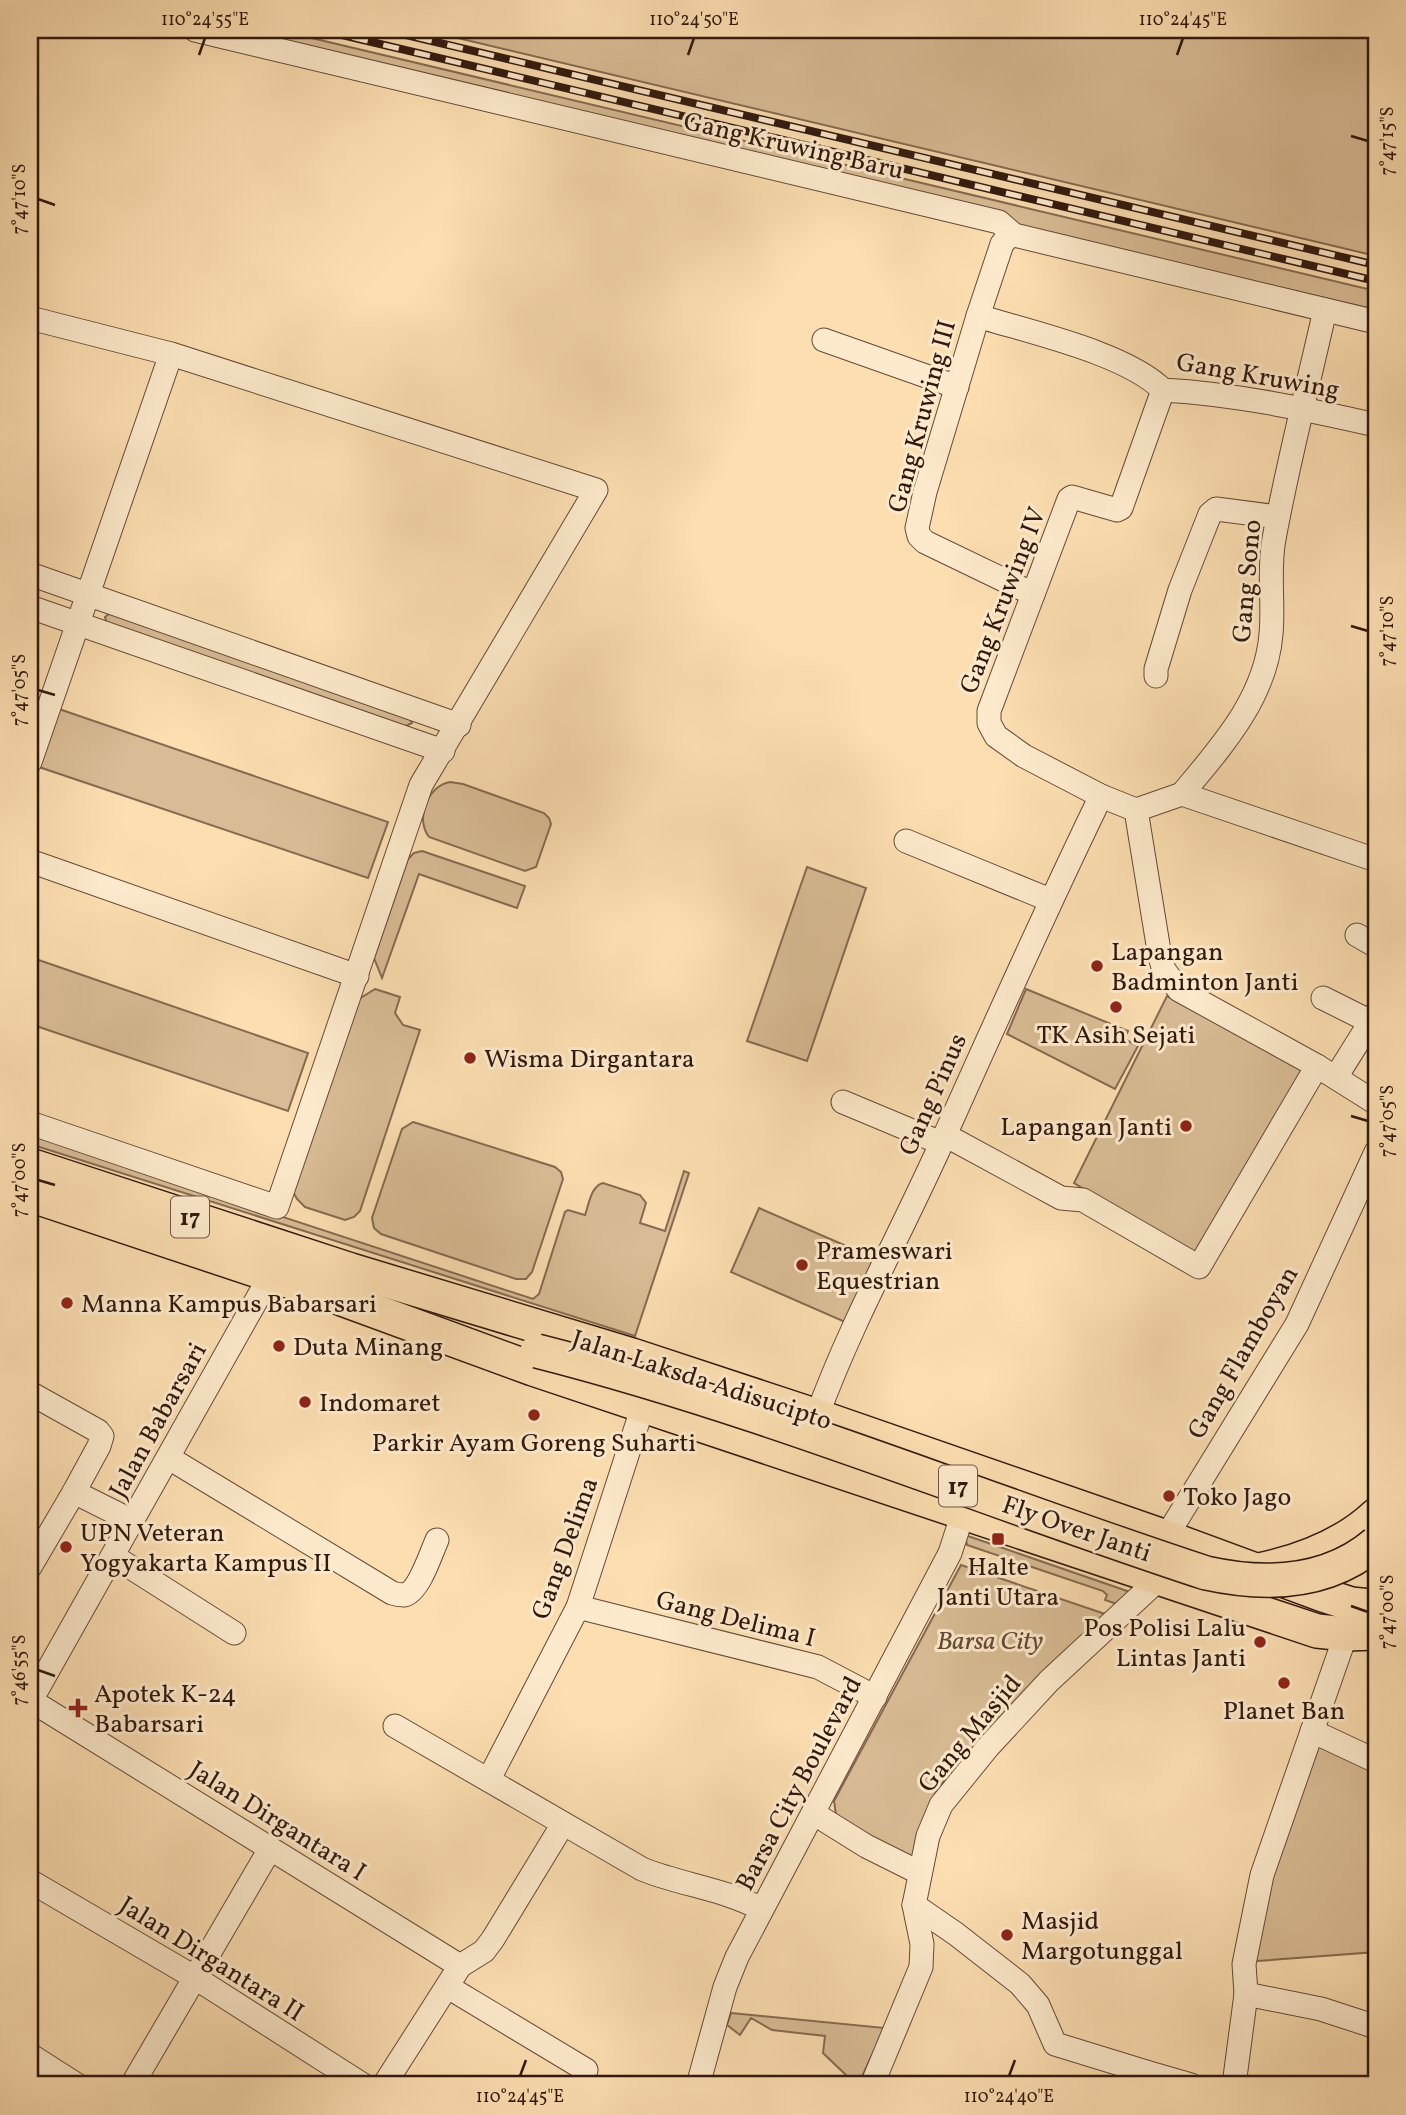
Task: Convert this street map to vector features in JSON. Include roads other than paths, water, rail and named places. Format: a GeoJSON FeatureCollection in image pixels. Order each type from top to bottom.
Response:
{"type":"FeatureCollection","features":[{"type":"Feature","properties":{"kind":"highway","name":"Jalan Laksda Adisucipto"},"geometry":{"type":"LineString","coordinates":[[30,1164],[351,1270],[632,1355],[817,1416],[1351,1604],[1361,1624]]}},
{"type":"Feature","properties":{"kind":"highway","name":"Jalan Laksda Adisucipto"},"geometry":{"type":"LineString","coordinates":[[30,1195],[342,1299],[533,1369],[1159,1579],[1361,1624]]}},
{"type":"Feature","properties":{"kind":"highway","name":"Fly Over Janti"},"geometry":{"type":"LineString","coordinates":[[342,1299],[590,1364],[692,1396],[1206,1573],[1252,1581],[1299,1578],[1325,1572],[1347,1562],[1376,1543]]}},
{"type":"Feature","properties":{"kind":"highway"},"geometry":{"type":"LineString","coordinates":[[1011,1529],[1112,1553],[1128,1551],[1131,1543],[1126,1534],[1111,1526],[1025,1488]]}},
{"type":"Feature","properties":{"kind":"highway"},"geometry":{"type":"LineString","coordinates":[[1255,1572],[1333,1545],[1364,1527],[1376,1515]]}},
{"type":"Feature","properties":{"kind":"street","name":"Gang Kruwing Baru"},"geometry":{"type":"LineString","coordinates":[[195,30],[999,222],[1014,235],[1376,322]]}},
{"type":"Feature","properties":{"kind":"street","name":"Gang Kruwing III"},"geometry":{"type":"LineString","coordinates":[[1014,235],[1009,236],[1002,244],[978,316],[925,492],[918,528],[919,536],[925,542],[1033,594]]}},
{"type":"Feature","properties":{"kind":"street","name":"Gang Sono"},"geometry":{"type":"LineString","coordinates":[[1182,794],[1223,745],[1244,713],[1267,662],[1273,606],[1271,553],[1325,310]]}},
{"type":"Feature","properties":{"kind":"street","name":"Gang Kruwing"},"geometry":{"type":"LineString","coordinates":[[978,316],[1111,358],[1150,377],[1163,390],[1227,396],[1303,408],[1376,425]]}},
{"type":"Feature","properties":{"kind":"street"},"geometry":{"type":"LineString","coordinates":[[30,318],[171,354],[596,490],[421,785],[277,1207],[30,1123]]}},
{"type":"Feature","properties":{"kind":"street"},"geometry":{"type":"LineString","coordinates":[[824,340],[957,387]]}},
{"type":"Feature","properties":{"kind":"street"},"geometry":{"type":"LineString","coordinates":[[30,762],[34,734],[87,594],[171,354]]}},
{"type":"Feature","properties":{"kind":"street","name":"Gang Kruwing IV"},"geometry":{"type":"LineString","coordinates":[[1101,796],[1024,756],[996,736],[989,723],[989,711],[1069,499],[1117,510],[1121,508],[1163,390]]}},
{"type":"Feature","properties":{"kind":"street"},"geometry":{"type":"LineString","coordinates":[[1156,676],[1180,590],[1210,514],[1216,509],[1278,517]]}},
{"type":"Feature","properties":{"kind":"street"},"geometry":{"type":"LineString","coordinates":[[30,574],[459,725]]}},
{"type":"Feature","properties":{"kind":"street"},"geometry":{"type":"LineString","coordinates":[[30,607],[443,751]]}},
{"type":"Feature","properties":{"kind":"street"},"geometry":{"type":"LineString","coordinates":[[1101,796],[1136,810],[1182,794],[1376,860]]}},
{"type":"Feature","properties":{"kind":"street","name":"Gang Pinus"},"geometry":{"type":"LineString","coordinates":[[817,1416],[833,1373],[1101,796]]}},
{"type":"Feature","properties":{"kind":"street"},"geometry":{"type":"LineString","coordinates":[[1136,810],[1160,957],[1170,982],[1178,990],[1326,1071],[1376,1103]]}},
{"type":"Feature","properties":{"kind":"street"},"geometry":{"type":"LineString","coordinates":[[906,841],[1051,900]]}},
{"type":"Feature","properties":{"kind":"street"},"geometry":{"type":"LineString","coordinates":[[30,861],[357,976]]}},
{"type":"Feature","properties":{"kind":"street"},"geometry":{"type":"LineString","coordinates":[[843,1102],[943,1139],[1061,1198],[1083,1200],[1199,1267],[1326,1071],[1374,1017],[1323,999]]}},
{"type":"Feature","properties":{"kind":"street","name":"Gang Flamboyan"},"geometry":{"type":"LineString","coordinates":[[1166,1537],[1297,1324],[1376,1152]]}},
{"type":"Feature","properties":{"kind":"street","name":"Jalan Babarsari"},"geometry":{"type":"LineString","coordinates":[[30,1701],[270,1276]]}},
{"type":"Feature","properties":{"kind":"street"},"geometry":{"type":"LineString","coordinates":[[30,1393],[99,1431],[102,1436],[100,1446],[30,1567]]}},
{"type":"Feature","properties":{"kind":"street","name":"Gang Delima"},"geometry":{"type":"LineString","coordinates":[[489,1779],[578,1606],[643,1406]]}},
{"type":"Feature","properties":{"kind":"street"},"geometry":{"type":"LineString","coordinates":[[169,1458],[392,1593],[403,1595],[414,1586],[437,1541]]}},
{"type":"Feature","properties":{"kind":"street"},"geometry":{"type":"LineString","coordinates":[[74,1492],[132,1521]]}},
{"type":"Feature","properties":{"kind":"street","name":"Barsa City Boulevard"},"geometry":{"type":"LineString","coordinates":[[698,2085],[731,1971],[761,1909],[950,1553],[963,1513]]}},
{"type":"Feature","properties":{"kind":"street"},"geometry":{"type":"LineString","coordinates":[[113,1556],[234,1633]]}},
{"type":"Feature","properties":{"kind":"street","name":"Gang Masjid"},"geometry":{"type":"LineString","coordinates":[[872,2085],[921,1967],[922,1944],[914,1905],[936,1815],[952,1789],[1049,1681],[1159,1579]]}},
{"type":"Feature","properties":{"kind":"street","name":"Gang Delima I"},"geometry":{"type":"LineString","coordinates":[[578,1606],[818,1667],[875,1697]]}},
{"type":"Feature","properties":{"kind":"street"},"geometry":{"type":"LineString","coordinates":[[1234,2085],[1246,1994],[1244,1964],[1262,1875],[1312,1731],[1361,1624]]}},
{"type":"Feature","properties":{"kind":"street","name":"Jalan Dirgantara I"},"geometry":{"type":"LineString","coordinates":[[30,1701],[460,1966]]}},
{"type":"Feature","properties":{"kind":"street"},"geometry":{"type":"LineString","coordinates":[[395,1726],[642,1869],[663,1878],[741,1898],[761,1909]]}},
{"type":"Feature","properties":{"kind":"street"},"geometry":{"type":"LineString","coordinates":[[1312,1731],[1376,1761]]}},
{"type":"Feature","properties":{"kind":"street"},"geometry":{"type":"LineString","coordinates":[[813,1813],[866,1846],[920,1873]]}},
{"type":"Feature","properties":{"kind":"street"},"geometry":{"type":"LineString","coordinates":[[384,2085],[460,1966],[484,1951],[493,1939],[563,1824]]}},
{"type":"Feature","properties":{"kind":"street"},"geometry":{"type":"LineString","coordinates":[[132,2085],[270,1849]]}},
{"type":"Feature","properties":{"kind":"street","name":"Jalan Dirgantara II"},"geometry":{"type":"LineString","coordinates":[[30,1881],[194,1978],[363,2085]]}},
{"type":"Feature","properties":{"kind":"street"},"geometry":{"type":"LineString","coordinates":[[914,1905],[1020,1984],[1038,2005],[1055,2044],[1144,2079],[1191,2085]]}},
{"type":"Feature","properties":{"kind":"street"},"geometry":{"type":"LineString","coordinates":[[448,1987],[586,2070]]}},
{"type":"Feature","properties":{"kind":"street"},"geometry":{"type":"LineString","coordinates":[[1246,1994],[1321,2009],[1376,2027]]}},
{"type":"Feature","properties":{"kind":"street"},"geometry":{"type":"LineString","coordinates":[[30,2055],[77,2085]]}},
{"type":"Feature","properties":{"kind":"railway"},"geometry":{"type":"LineString","coordinates":[[321,30],[1376,281]]}},
{"type":"Feature","properties":{"kind":"railway"},"geometry":{"type":"LineString","coordinates":[[385,30],[1376,265]]}},
{"type":"Feature","properties":{"kind":"place","name":"Lapangan Badminton Janti"},"geometry":{"type":"Point","coordinates":[1097,966]}},
{"type":"Feature","properties":{"kind":"place","name":"TK Asih Sejati"},"geometry":{"type":"Point","coordinates":[1116,1007]}},
{"type":"Feature","properties":{"kind":"place","name":"Wisma Dirgantara"},"geometry":{"type":"Point","coordinates":[470,1058]}},
{"type":"Feature","properties":{"kind":"place","name":"Lapangan Janti"},"geometry":{"type":"Point","coordinates":[1186,1126]}},
{"type":"Feature","properties":{"kind":"place","name":"Prameswari Equestrian"},"geometry":{"type":"Point","coordinates":[802,1265]}},
{"type":"Feature","properties":{"kind":"place","name":"Manna Kampus Babarsari"},"geometry":{"type":"Point","coordinates":[67,1303]}},
{"type":"Feature","properties":{"kind":"place","name":"Duta Minang"},"geometry":{"type":"Point","coordinates":[279,1346]}},
{"type":"Feature","properties":{"kind":"place","name":"Indomaret"},"geometry":{"type":"Point","coordinates":[305,1402]}},
{"type":"Feature","properties":{"kind":"place","name":"Parkir Ayam Goreng Suharti"},"geometry":{"type":"Point","coordinates":[534,1415]}},
{"type":"Feature","properties":{"kind":"place","name":"Toko Jago"},"geometry":{"type":"Point","coordinates":[1169,1496]}},
{"type":"Feature","properties":{"kind":"place","name":"Halte Janti Utara"},"geometry":{"type":"Point","coordinates":[998,1539]}},
{"type":"Feature","properties":{"kind":"place","name":"UPN Veteran Yogyakarta Kampus II"},"geometry":{"type":"Point","coordinates":[66,1547]}},
{"type":"Feature","properties":{"kind":"place","name":"Pos Polisi Lalu Lintas Janti"},"geometry":{"type":"Point","coordinates":[1260,1642]}},
{"type":"Feature","properties":{"kind":"place","name":"Planet Ban"},"geometry":{"type":"Point","coordinates":[1284,1683]}},
{"type":"Feature","properties":{"kind":"place","name":"Apotek K-24 Babarsari"},"geometry":{"type":"Point","coordinates":[78,1708]}},
{"type":"Feature","properties":{"kind":"place","name":"Masjid Margotunggal"},"geometry":{"type":"Point","coordinates":[1007,1935]}},
{"type":"Feature","properties":{"kind":"park label","name":"Barsa City"},"geometry":{"type":"Point","coordinates":[990,1640]}}]}
